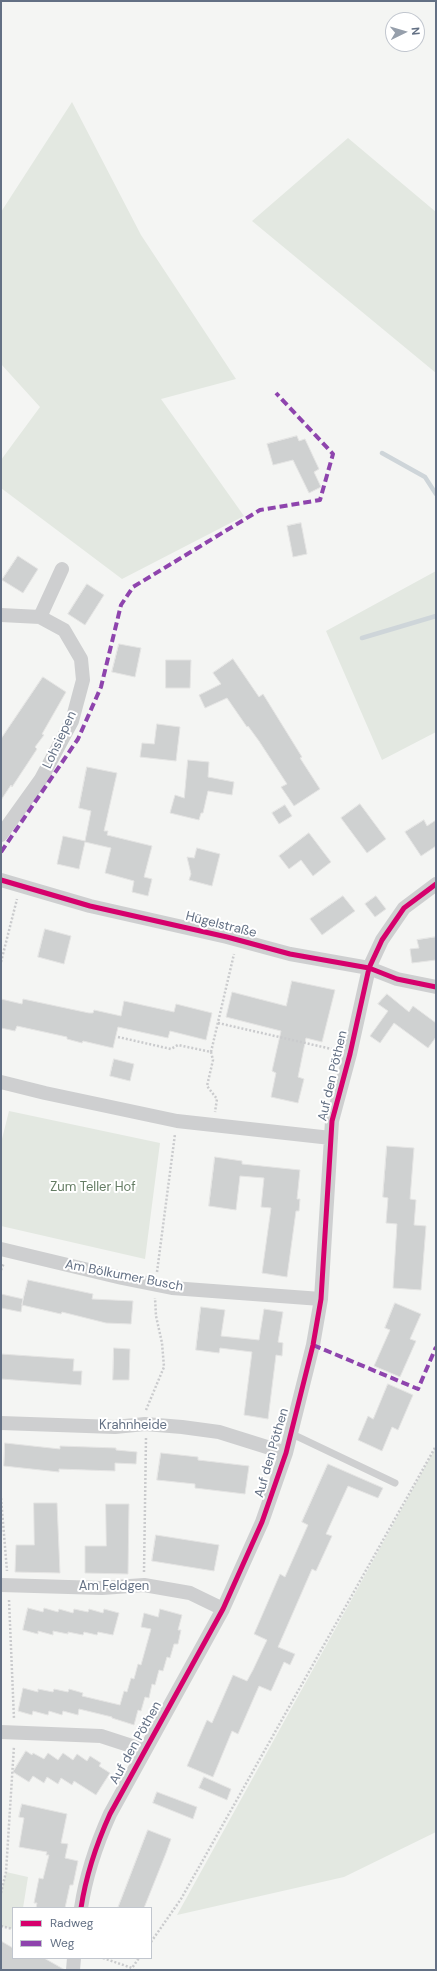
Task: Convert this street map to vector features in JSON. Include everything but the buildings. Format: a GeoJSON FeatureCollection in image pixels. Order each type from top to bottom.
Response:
{"type":"FeatureCollection","features":[{"type":"Feature","properties":{"kind":"street"},"geometry":{"type":"LineString","coordinates":[[40,617],[62,569]]}},
{"type":"Feature","properties":{"kind":"street","name":"Lohsiepen"},"geometry":{"type":"LineString","coordinates":[[1,615],[40,617],[64,630],[81,658],[83,680],[69,727],[41,779],[1,835]]}},
{"type":"Feature","properties":{"kind":"street","name":"Hügelstraße"},"geometry":{"type":"LineString","coordinates":[[1,880],[90,906],[238,940],[290,954],[369,968],[397,979],[436,987]]}},
{"type":"Feature","properties":{"kind":"street","name":"Auf den Pöthen"},"geometry":{"type":"LineString","coordinates":[[81,1907],[84,1886],[97,1843],[110,1814],[223,1609],[262,1522],[286,1453],[313,1345],[321,1299],[332,1121],[350,1054],[369,968],[382,940],[404,908],[436,884]]}},
{"type":"Feature","properties":{"kind":"street"},"geometry":{"type":"LineString","coordinates":[[1,1082],[45,1093],[177,1120],[331,1138]]}},
{"type":"Feature","properties":{"kind":"street","name":"Am Bölkumer Busch"},"geometry":{"type":"LineString","coordinates":[[1,1249],[122,1278],[172,1288],[321,1299]]}},
{"type":"Feature","properties":{"kind":"street","name":"Krahnheide"},"geometry":{"type":"LineString","coordinates":[[1,1423],[115,1427],[145,1424],[219,1432],[286,1453]]}},
{"type":"Feature","properties":{"kind":"street","name":"Am Feldgen"},"geometry":{"type":"LineString","coordinates":[[5,1585],[102,1588],[144,1585],[190,1593],[223,1609]]}},
{"type":"Feature","properties":{"kind":"street"},"geometry":{"type":"LineString","coordinates":[[8,1733],[101,1736],[125,1742],[144,1750]]}},
{"type":"Feature","properties":{"kind":"street"},"geometry":{"type":"LineString","coordinates":[[73,1970],[74,1959]]}},
{"type":"Feature","properties":{"kind":"lane"},"geometry":{"type":"LineString","coordinates":[[290,1433],[395,1483]]}},
{"type":"Feature","properties":{"kind":"path"},"geometry":{"type":"LineString","coordinates":[[1,962],[20,885]]}},
{"type":"Feature","properties":{"kind":"path"},"geometry":{"type":"LineString","coordinates":[[213,1125],[216,1099],[207,1086],[213,1060],[211,1052],[238,940]]}},
{"type":"Feature","properties":{"kind":"path"},"geometry":{"type":"LineString","coordinates":[[218,1023],[350,1054]]}},
{"type":"Feature","properties":{"kind":"path"},"geometry":{"type":"LineString","coordinates":[[118,1037],[171,1049],[178,1045],[211,1052]]}},
{"type":"Feature","properties":{"kind":"path"},"geometry":{"type":"LineString","coordinates":[[144,1585],[145,1424]]}},
{"type":"Feature","properties":{"kind":"path"},"geometry":{"type":"LineString","coordinates":[[152,1941],[181,1899],[436,1446]]}},
{"type":"Feature","properties":{"kind":"path"},"geometry":{"type":"LineString","coordinates":[[1,1498],[6,1538],[5,1585],[8,1733],[6,1872],[1,1893]]}},
{"type":"Feature","properties":{"kind":"path"},"geometry":{"type":"LineString","coordinates":[[1,1926],[12,1929]]}},
{"type":"Feature","properties":{"kind":"path"},"geometry":{"type":"LineString","coordinates":[[106,1959],[132,1968],[138,1959]]}},
{"type":"Feature","properties":{"kind":"green space"},"geometry":{"type":"Polygon","coordinates":[[[72,102],[141,235],[236,379],[161,399],[244,516],[122,579],[1,488],[1,460],[40,407],[1,364],[1,212],[72,102]]]}},
{"type":"Feature","properties":{"kind":"green space"},"geometry":{"type":"Polygon","coordinates":[[[348,138],[436,212],[436,373],[252,221],[348,138]]]}},
{"type":"Feature","properties":{"kind":"green space"},"geometry":{"type":"Polygon","coordinates":[[[436,571],[436,732],[382,760],[326,631],[436,571]]]}},
{"type":"Feature","properties":{"kind":"green space","name":"Zum Teller Hof"},"geometry":{"type":"Polygon","coordinates":[[[9,1111],[160,1143],[145,1259],[1,1226],[1,1143],[9,1111]]]}},
{"type":"Feature","properties":{"kind":"green space"},"geometry":{"type":"Polygon","coordinates":[[[436,1447],[436,1832],[344,1877],[177,1915],[436,1447]]]}},
{"type":"Feature","properties":{"kind":"green space"},"geometry":{"type":"Polygon","coordinates":[[[6,1872],[28,1877],[23,1907],[12,1907],[12,1929],[1,1926],[1,1893],[6,1872]]]}},
{"type":"Feature","properties":{"kind":"waterway","name":"Lohsiepen"},"geometry":{"type":"LineString","coordinates":[[382,453],[425,477],[436,494]]}},
{"type":"Feature","properties":{"kind":"waterway","name":"Lohsiepen"},"geometry":{"type":"LineString","coordinates":[[362,638],[436,616]]}},
{"type":"Feature","properties":{"kind":"marked path"},"geometry":{"type":"LineString","coordinates":[[1,852],[78,739],[101,687],[121,605],[133,587],[260,510],[320,500],[333,454],[276,393]]}},
{"type":"Feature","properties":{"kind":"marked path"},"geometry":{"type":"LineString","coordinates":[[313,1345],[418,1389],[436,1347]]}},
{"type":"Feature","properties":{"kind":"cycle path"},"geometry":{"type":"LineString","coordinates":[[1,880],[90,906],[227,937],[290,954],[369,968],[397,979],[436,987]]}},
{"type":"Feature","properties":{"kind":"cycle path"},"geometry":{"type":"LineString","coordinates":[[81,1907],[92,1860],[110,1814],[223,1609],[262,1522],[286,1453],[313,1345],[321,1299],[332,1121],[350,1054],[369,968],[382,940],[404,908],[436,884]]}}]}
